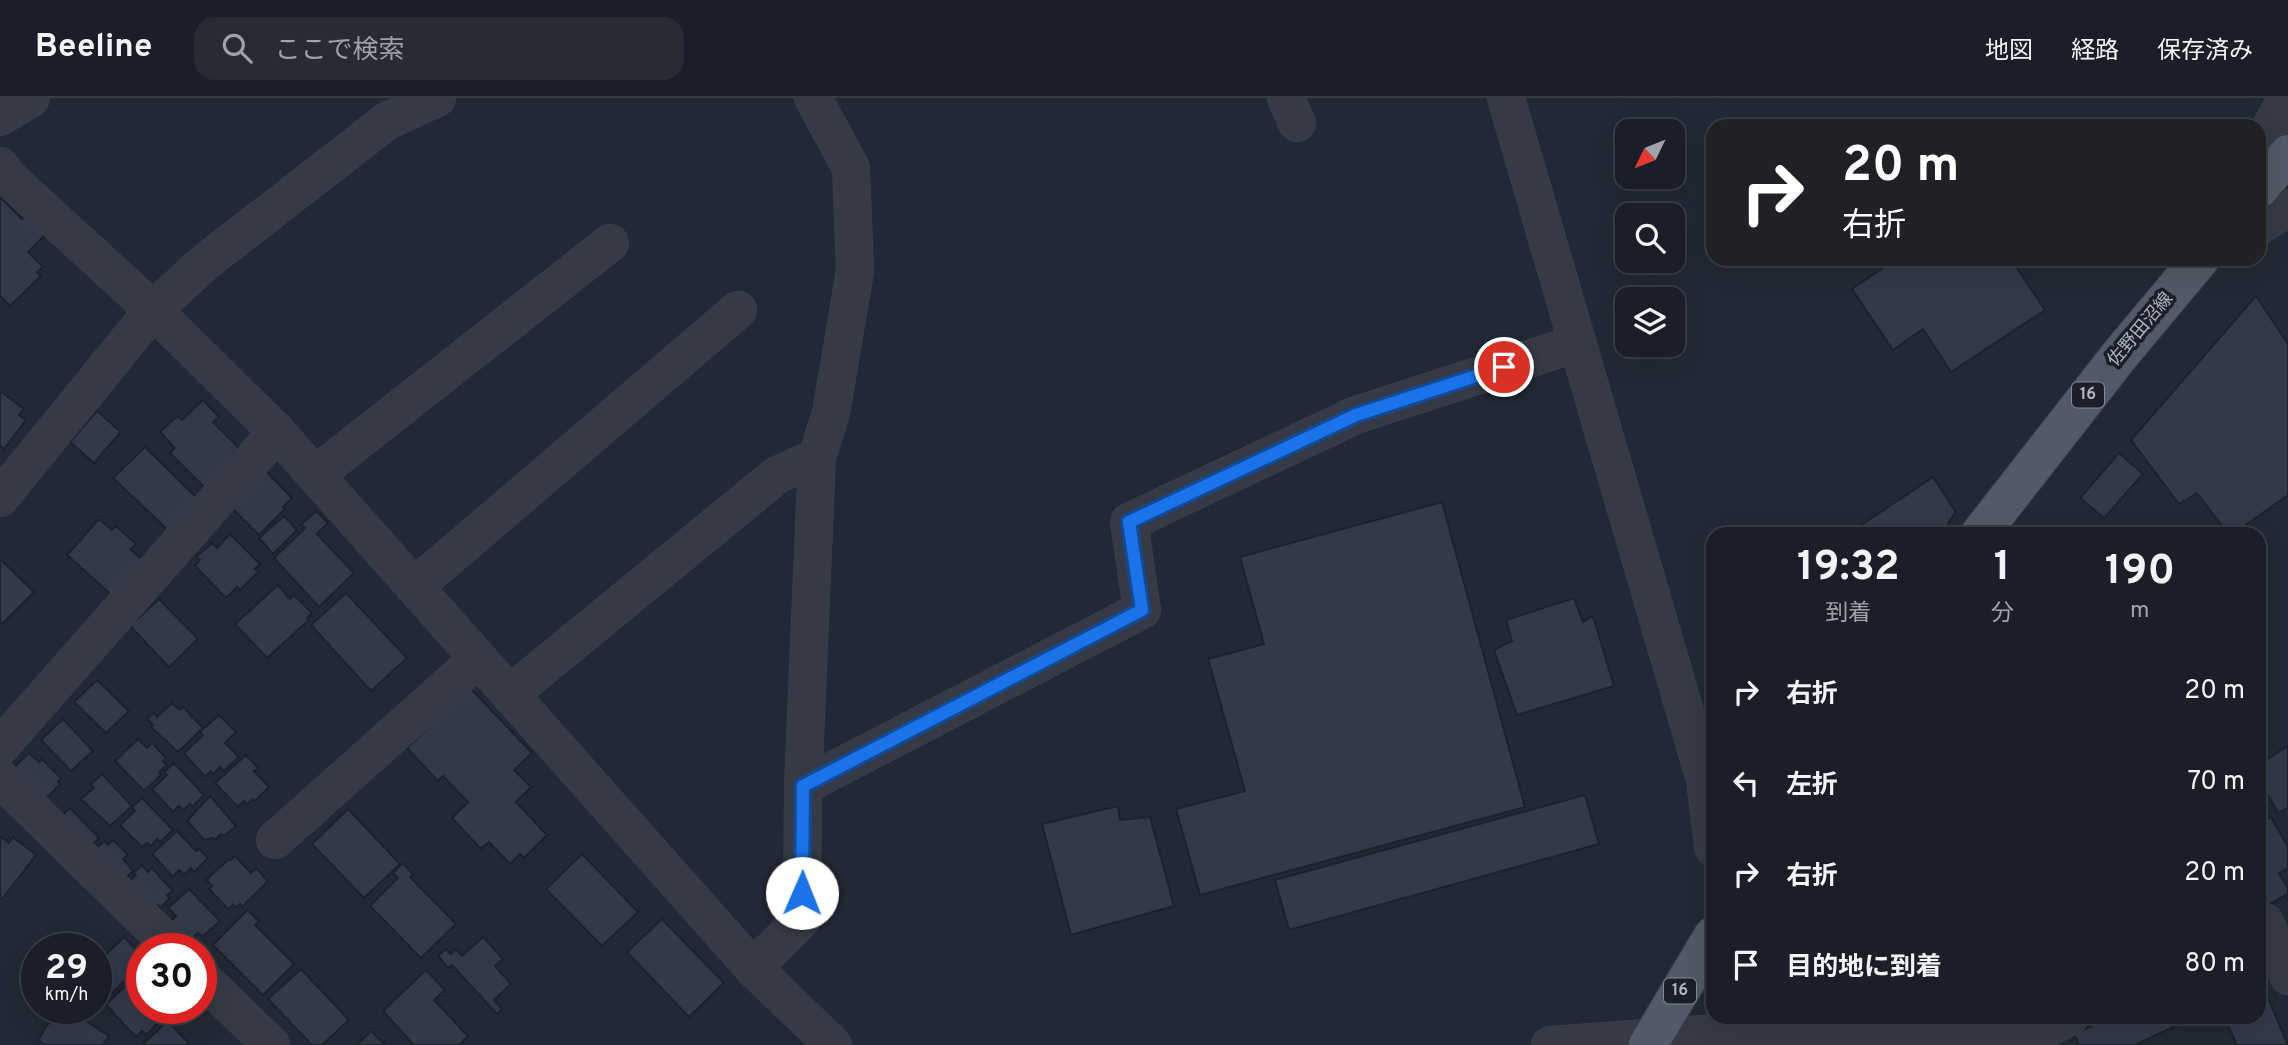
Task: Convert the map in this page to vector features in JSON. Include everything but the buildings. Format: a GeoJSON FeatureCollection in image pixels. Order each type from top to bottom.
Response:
{"type":"FeatureCollection","features":[{"type":"Feature","properties":{"kind":"main road"},"geometry":{"type":"LineString","coordinates":[[2266,181],[2288,154]]}},
{"type":"Feature","properties":{"kind":"main road","name":"佐野田沼線"},"geometry":{"type":"LineString","coordinates":[[1985,527],[2119,356],[2196,266]]}},
{"type":"Feature","properties":{"kind":"main road","name":"16"},"geometry":{"type":"LineString","coordinates":[[1650,1041],[1706,948]]}},
{"type":"Feature","properties":{"kind":"street"},"geometry":{"type":"LineString","coordinates":[[0,117],[31,98]]}},
{"type":"Feature","properties":{"kind":"street"},"geometry":{"type":"LineString","coordinates":[[0,498],[153,310],[204,263],[387,121],[437,98]]}},
{"type":"Feature","properties":{"kind":"street"},"geometry":{"type":"LineString","coordinates":[[753,968],[802,919],[803,786],[817,457],[831,413],[855,271],[851,168],[813,98]]}},
{"type":"Feature","properties":{"kind":"street"},"geometry":{"type":"LineString","coordinates":[[1506,98],[1706,788]]}},
{"type":"Feature","properties":{"kind":"street"},"geometry":{"type":"LineString","coordinates":[[2266,136],[2287,98]]}},
{"type":"Feature","properties":{"kind":"street"},"geometry":{"type":"LineString","coordinates":[[0,166],[12,181],[153,310],[277,432],[753,968],[833,1045]]}},
{"type":"Feature","properties":{"kind":"street"},"geometry":{"type":"LineString","coordinates":[[2266,222],[2288,208]]}},
{"type":"Feature","properties":{"kind":"street"},"geometry":{"type":"LineString","coordinates":[[315,475],[610,243]]}},
{"type":"Feature","properties":{"kind":"street"},"geometry":{"type":"LineString","coordinates":[[414,587],[738,310]]}},
{"type":"Feature","properties":{"kind":"street"},"geometry":{"type":"LineString","coordinates":[[803,786],[1142,610],[1129,522],[1356,415],[1578,343]]}},
{"type":"Feature","properties":{"kind":"street"},"geometry":{"type":"LineString","coordinates":[[0,747],[277,432]]}},
{"type":"Feature","properties":{"kind":"street"},"geometry":{"type":"LineString","coordinates":[[510,694],[776,475],[817,457]]}},
{"type":"Feature","properties":{"kind":"street"},"geometry":{"type":"LineString","coordinates":[[275,840],[478,659]]}},
{"type":"Feature","properties":{"kind":"street"},"geometry":{"type":"LineString","coordinates":[[0,778],[158,933]]}},
{"type":"Feature","properties":{"kind":"street"},"geometry":{"type":"LineString","coordinates":[[2271,920],[2288,976]]}},
{"type":"Feature","properties":{"kind":"street"},"geometry":{"type":"LineString","coordinates":[[217,993],[271,1045]]}},
{"type":"Feature","properties":{"kind":"street"},"geometry":{"type":"LineString","coordinates":[[1550,1045],[1650,1041],[1729,1032],[2014,1035],[2056,1024]]}},
{"type":"Feature","properties":{"kind":"route"},"geometry":{"type":"LineString","coordinates":[[802,893],[803,786],[1142,610],[1129,522],[1356,415],[1504,367]]}}]}
